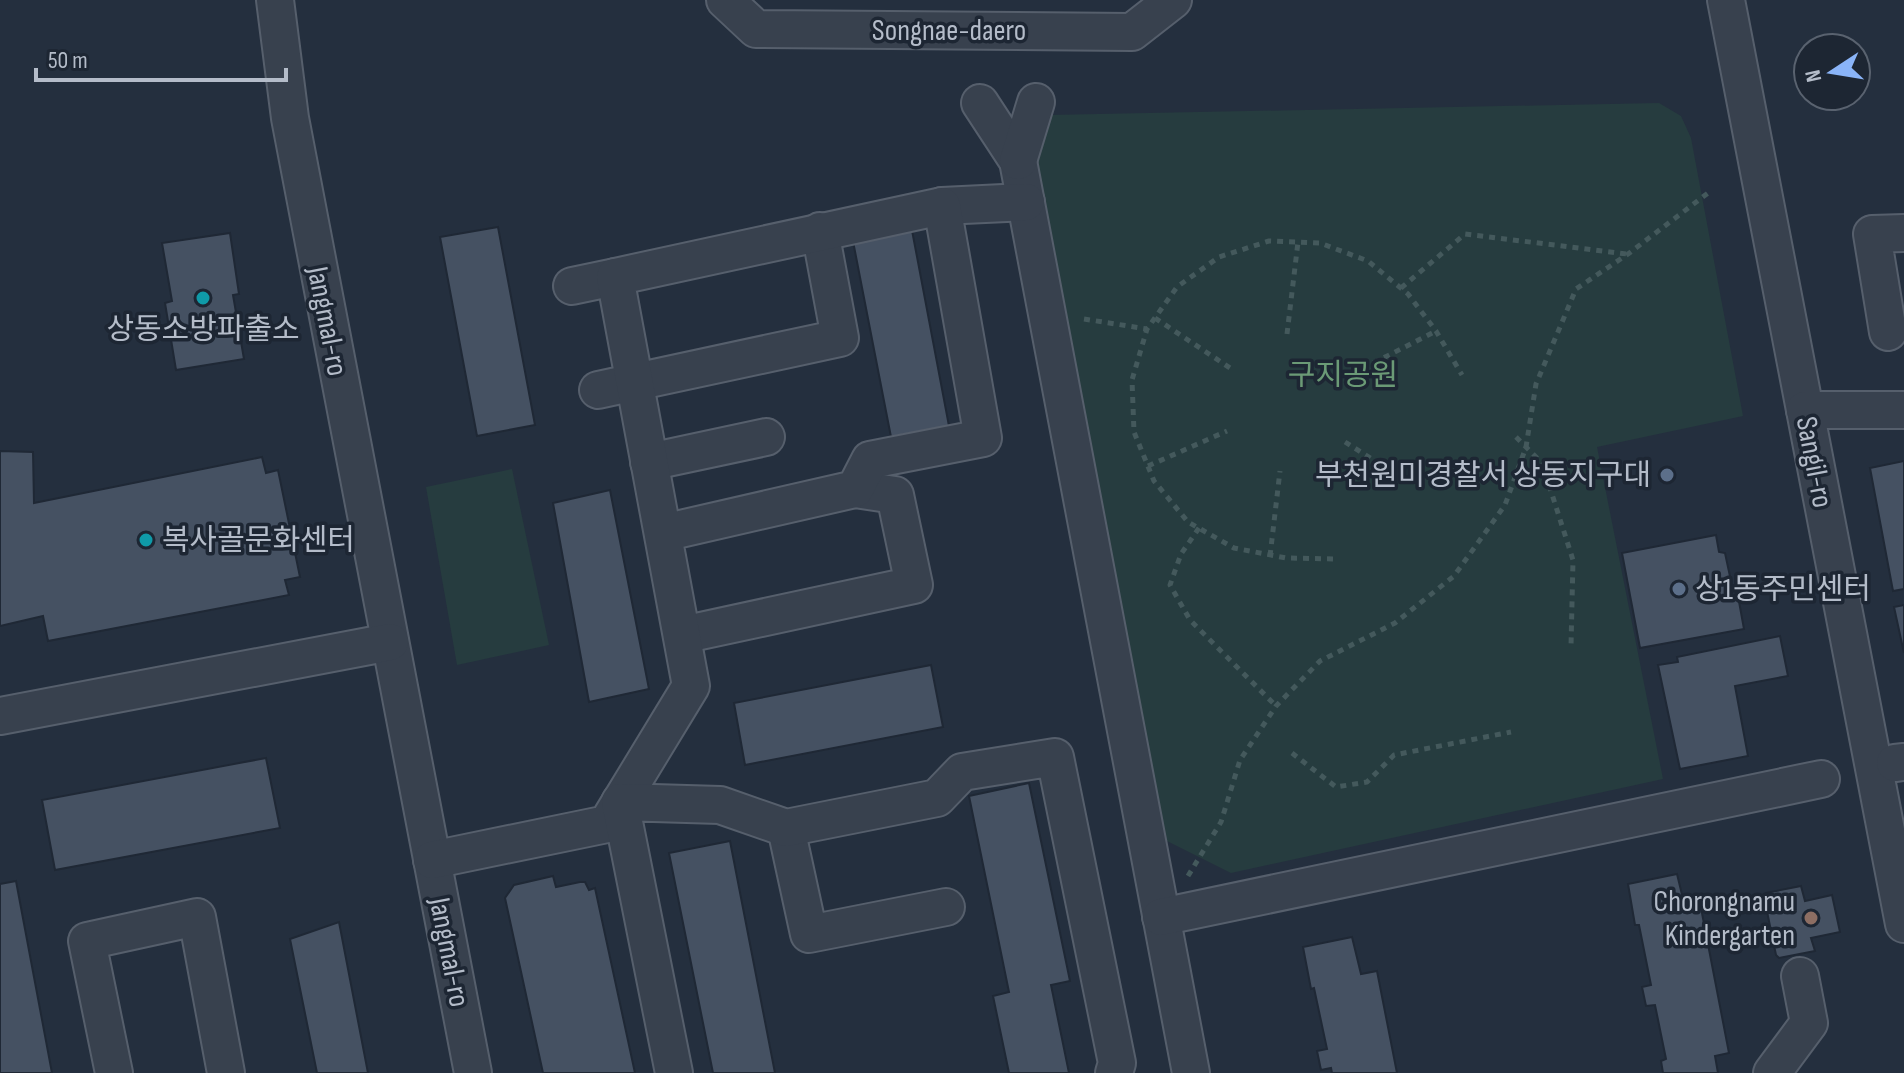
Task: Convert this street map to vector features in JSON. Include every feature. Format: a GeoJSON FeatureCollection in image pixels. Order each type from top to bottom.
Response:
{"type":"FeatureCollection","features":[{"type":"Feature","properties":{"kind":"street","name":"Jangmal-ro"},"geometry":{"type":"LineString","coordinates":[[275,0],[290,118],[473,1073]]}},
{"type":"Feature","properties":{"kind":"street","name":"Songnae-daero"},"geometry":{"type":"LineString","coordinates":[[725,0],[756,29],[1132,32],[1173,0]]}},
{"type":"Feature","properties":{"kind":"street","name":"Sangil-ro"},"geometry":{"type":"LineString","coordinates":[[1726,0],[1904,924]]}},
{"type":"Feature","properties":{"kind":"street"},"geometry":{"type":"LineString","coordinates":[[1018,161],[1036,102]]}},
{"type":"Feature","properties":{"kind":"street"},"geometry":{"type":"LineString","coordinates":[[980,103],[1018,161],[1191,1073]]}},
{"type":"Feature","properties":{"kind":"street"},"geometry":{"type":"LineString","coordinates":[[572,286],[942,206],[1026,202]]}},
{"type":"Feature","properties":{"kind":"street"},"geometry":{"type":"LineString","coordinates":[[855,489],[870,460],[983,438],[942,206]]}},
{"type":"Feature","properties":{"kind":"street"},"geometry":{"type":"LineString","coordinates":[[598,390],[840,338],[820,231]]}},
{"type":"Feature","properties":{"kind":"street"},"geometry":{"type":"LineString","coordinates":[[1888,332],[1872,234],[1904,233]]}},
{"type":"Feature","properties":{"kind":"street"},"geometry":{"type":"LineString","coordinates":[[432,860],[607,824],[691,686],[615,277]]}},
{"type":"Feature","properties":{"kind":"street"},"geometry":{"type":"LineString","coordinates":[[1805,410],[1904,410]]}},
{"type":"Feature","properties":{"kind":"street"},"geometry":{"type":"LineString","coordinates":[[649,462],[766,437]]}},
{"type":"Feature","properties":{"kind":"street"},"geometry":{"type":"LineString","coordinates":[[663,533],[855,489],[895,495],[914,585],[682,635]]}},
{"type":"Feature","properties":{"kind":"street"},"geometry":{"type":"LineString","coordinates":[[0,716],[390,642]]}},
{"type":"Feature","properties":{"kind":"street"},"geometry":{"type":"LineString","coordinates":[[620,802],[720,805],[786,828],[937,798],[962,772],[1055,757],[1117,1063],[1114,1073]]}},
{"type":"Feature","properties":{"kind":"street"},"geometry":{"type":"LineString","coordinates":[[1161,917],[1821,779]]}},
{"type":"Feature","properties":{"kind":"street"},"geometry":{"type":"LineString","coordinates":[[620,802],[674,1073]]}},
{"type":"Feature","properties":{"kind":"street"},"geometry":{"type":"LineString","coordinates":[[786,828],[809,934],[946,907]]}},
{"type":"Feature","properties":{"kind":"street"},"geometry":{"type":"LineString","coordinates":[[114,1073],[87,941],[197,917],[226,1073]]}},
{"type":"Feature","properties":{"kind":"street"},"geometry":{"type":"LineString","coordinates":[[1772,1073],[1809,1023],[1800,976]]}},
{"type":"Feature","properties":{"kind":"path"},"geometry":{"type":"LineString","coordinates":[[1193,868],[1221,822],[1240,760],[1276,706],[1320,661],[1395,623],[1454,576],[1505,505],[1526,447],[1536,384],[1576,289],[1708,193]]}},
{"type":"Feature","properties":{"kind":"path"},"geometry":{"type":"LineString","coordinates":[[1401,288],[1465,234],[1628,254]]}},
{"type":"Feature","properties":{"kind":"path"},"geometry":{"type":"LineString","coordinates":[[1333,559],[1286,558],[1234,548],[1188,522],[1154,481],[1134,432],[1132,380],[1147,329],[1177,287],[1219,257],[1269,241],[1320,243],[1368,261],[1408,294],[1436,331],[1462,375]]}},
{"type":"Feature","properties":{"kind":"path"},"geometry":{"type":"LineString","coordinates":[[1287,334],[1298,242]]}},
{"type":"Feature","properties":{"kind":"path"},"geometry":{"type":"LineString","coordinates":[[1047,314],[1147,329]]}},
{"type":"Feature","properties":{"kind":"path"},"geometry":{"type":"LineString","coordinates":[[1155,318],[1230,368]]}},
{"type":"Feature","properties":{"kind":"path"},"geometry":{"type":"LineString","coordinates":[[1352,374],[1436,331]]}},
{"type":"Feature","properties":{"kind":"path"},"geometry":{"type":"LineString","coordinates":[[1148,466],[1227,431]]}},
{"type":"Feature","properties":{"kind":"path"},"geometry":{"type":"LineString","coordinates":[[1516,437],[1542,463],[1573,560],[1571,646]]}},
{"type":"Feature","properties":{"kind":"path"},"geometry":{"type":"LineString","coordinates":[[1345,442],[1391,471]]}},
{"type":"Feature","properties":{"kind":"path"},"geometry":{"type":"LineString","coordinates":[[1270,556],[1280,471]]}},
{"type":"Feature","properties":{"kind":"path"},"geometry":{"type":"LineString","coordinates":[[1199,528],[1181,554],[1170,585],[1190,620],[1276,706]]}},
{"type":"Feature","properties":{"kind":"path"},"geometry":{"type":"LineString","coordinates":[[1292,753],[1336,787],[1367,782],[1394,755],[1511,732]]}},
{"type":"Feature","properties":{"kind":"green space","name":"구지공원"},"geometry":{"type":"Polygon","coordinates":[[[1659,103],[1681,116],[1691,138],[1743,416],[1597,447],[1663,779],[1231,873],[1161,838],[1034,162],[1049,115],[1659,103]]]}},
{"type":"Feature","properties":{"kind":"green space"},"geometry":{"type":"Polygon","coordinates":[[[512,469],[549,645],[457,665],[426,487],[512,469]]]}},
{"type":"Feature","properties":{"kind":"building"},"geometry":{"type":"Polygon","coordinates":[[[911,225],[949,426],[891,437],[852,236],[911,225]]]}},
{"type":"Feature","properties":{"kind":"building"},"geometry":{"type":"Polygon","coordinates":[[[498,227],[535,425],[477,436],[440,237],[498,227]]]}},
{"type":"Feature","properties":{"kind":"building","name":"상동소방파출소"},"geometry":{"type":"Polygon","coordinates":[[[230,233],[239,294],[233,295],[244,359],[176,370],[165,303],[172,301],[162,243],[230,233]]]}},
{"type":"Feature","properties":{"kind":"building","name":"복사골문화센터"},"geometry":{"type":"Polygon","coordinates":[[[0,451],[33,452],[34,503],[262,457],[266,473],[278,470],[300,577],[285,580],[289,595],[48,641],[43,616],[0,626],[0,451]]]}},
{"type":"Feature","properties":{"kind":"building"},"geometry":{"type":"Polygon","coordinates":[[[1904,461],[1904,589],[1893,591],[1870,468],[1904,461]]]}},
{"type":"Feature","properties":{"kind":"building"},"geometry":{"type":"Polygon","coordinates":[[[610,490],[649,689],[589,702],[553,503],[610,490]]]}},
{"type":"Feature","properties":{"kind":"building","name":"상1동주민센터"},"geometry":{"type":"Polygon","coordinates":[[[1716,535],[1719,552],[1725,553],[1731,581],[1725,582],[1729,598],[1738,596],[1744,629],[1640,648],[1622,553],[1716,535]]]}},
{"type":"Feature","properties":{"kind":"building"},"geometry":{"type":"Polygon","coordinates":[[[1904,605],[1904,653],[1894,607],[1904,605]]]}},
{"type":"Feature","properties":{"kind":"building"},"geometry":{"type":"Polygon","coordinates":[[[1780,636],[1788,676],[1735,686],[1748,756],[1680,769],[1658,665],[1678,662],[1677,657],[1780,636]]]}},
{"type":"Feature","properties":{"kind":"building"},"geometry":{"type":"Polygon","coordinates":[[[931,665],[943,727],[745,765],[734,703],[931,665]]]}},
{"type":"Feature","properties":{"kind":"building"},"geometry":{"type":"Polygon","coordinates":[[[266,758],[280,828],[55,870],[42,800],[266,758]]]}},
{"type":"Feature","properties":{"kind":"building"},"geometry":{"type":"Polygon","coordinates":[[[1029,783],[1070,981],[1051,985],[1069,1073],[1009,1073],[993,996],[1009,992],[969,796],[1029,783]]]}},
{"type":"Feature","properties":{"kind":"building"},"geometry":{"type":"Polygon","coordinates":[[[730,841],[775,1073],[713,1073],[669,853],[730,841]]]}},
{"type":"Feature","properties":{"kind":"building"},"geometry":{"type":"Polygon","coordinates":[[[1677,874],[1686,911],[1701,908],[1729,1053],[1715,1056],[1718,1073],[1663,1073],[1661,1061],[1666,1059],[1655,1005],[1646,1006],[1642,987],[1651,985],[1628,884],[1677,874]]]}},
{"type":"Feature","properties":{"kind":"building"},"geometry":{"type":"Polygon","coordinates":[[[553,876],[556,887],[585,882],[589,890],[595,888],[635,1073],[543,1073],[505,898],[514,885],[553,876]]]}},
{"type":"Feature","properties":{"kind":"building"},"geometry":{"type":"Polygon","coordinates":[[[16,881],[52,1073],[0,1073],[0,884],[16,881]]]}},
{"type":"Feature","properties":{"kind":"building"},"geometry":{"type":"Polygon","coordinates":[[[1801,886],[1805,901],[1832,895],[1840,932],[1811,938],[1815,951],[1779,958],[1764,897],[1766,893],[1801,886]]]}},
{"type":"Feature","properties":{"kind":"building"},"geometry":{"type":"Polygon","coordinates":[[[339,922],[368,1073],[317,1073],[290,939],[339,922]]]}},
{"type":"Feature","properties":{"kind":"building"},"geometry":{"type":"Polygon","coordinates":[[[1352,937],[1361,974],[1377,971],[1397,1073],[1332,1073],[1331,1068],[1321,1070],[1317,1051],[1327,1049],[1303,947],[1352,937]]]}},
{"type":"Feature","properties":{"kind":"place","name":"상동소방파출소"},"geometry":{"type":"Point","coordinates":[203,298]}},
{"type":"Feature","properties":{"kind":"place","name":"부천원미경찰서 상동지구대"},"geometry":{"type":"Point","coordinates":[1667,475]}},
{"type":"Feature","properties":{"kind":"place","name":"복사골문화센터"},"geometry":{"type":"Point","coordinates":[146,540]}},
{"type":"Feature","properties":{"kind":"place","name":"상1동주민센터"},"geometry":{"type":"Point","coordinates":[1679,589]}},
{"type":"Feature","properties":{"kind":"place","name":"Chorongnamu Kindergarten"},"geometry":{"type":"Point","coordinates":[1811,918]}}]}
